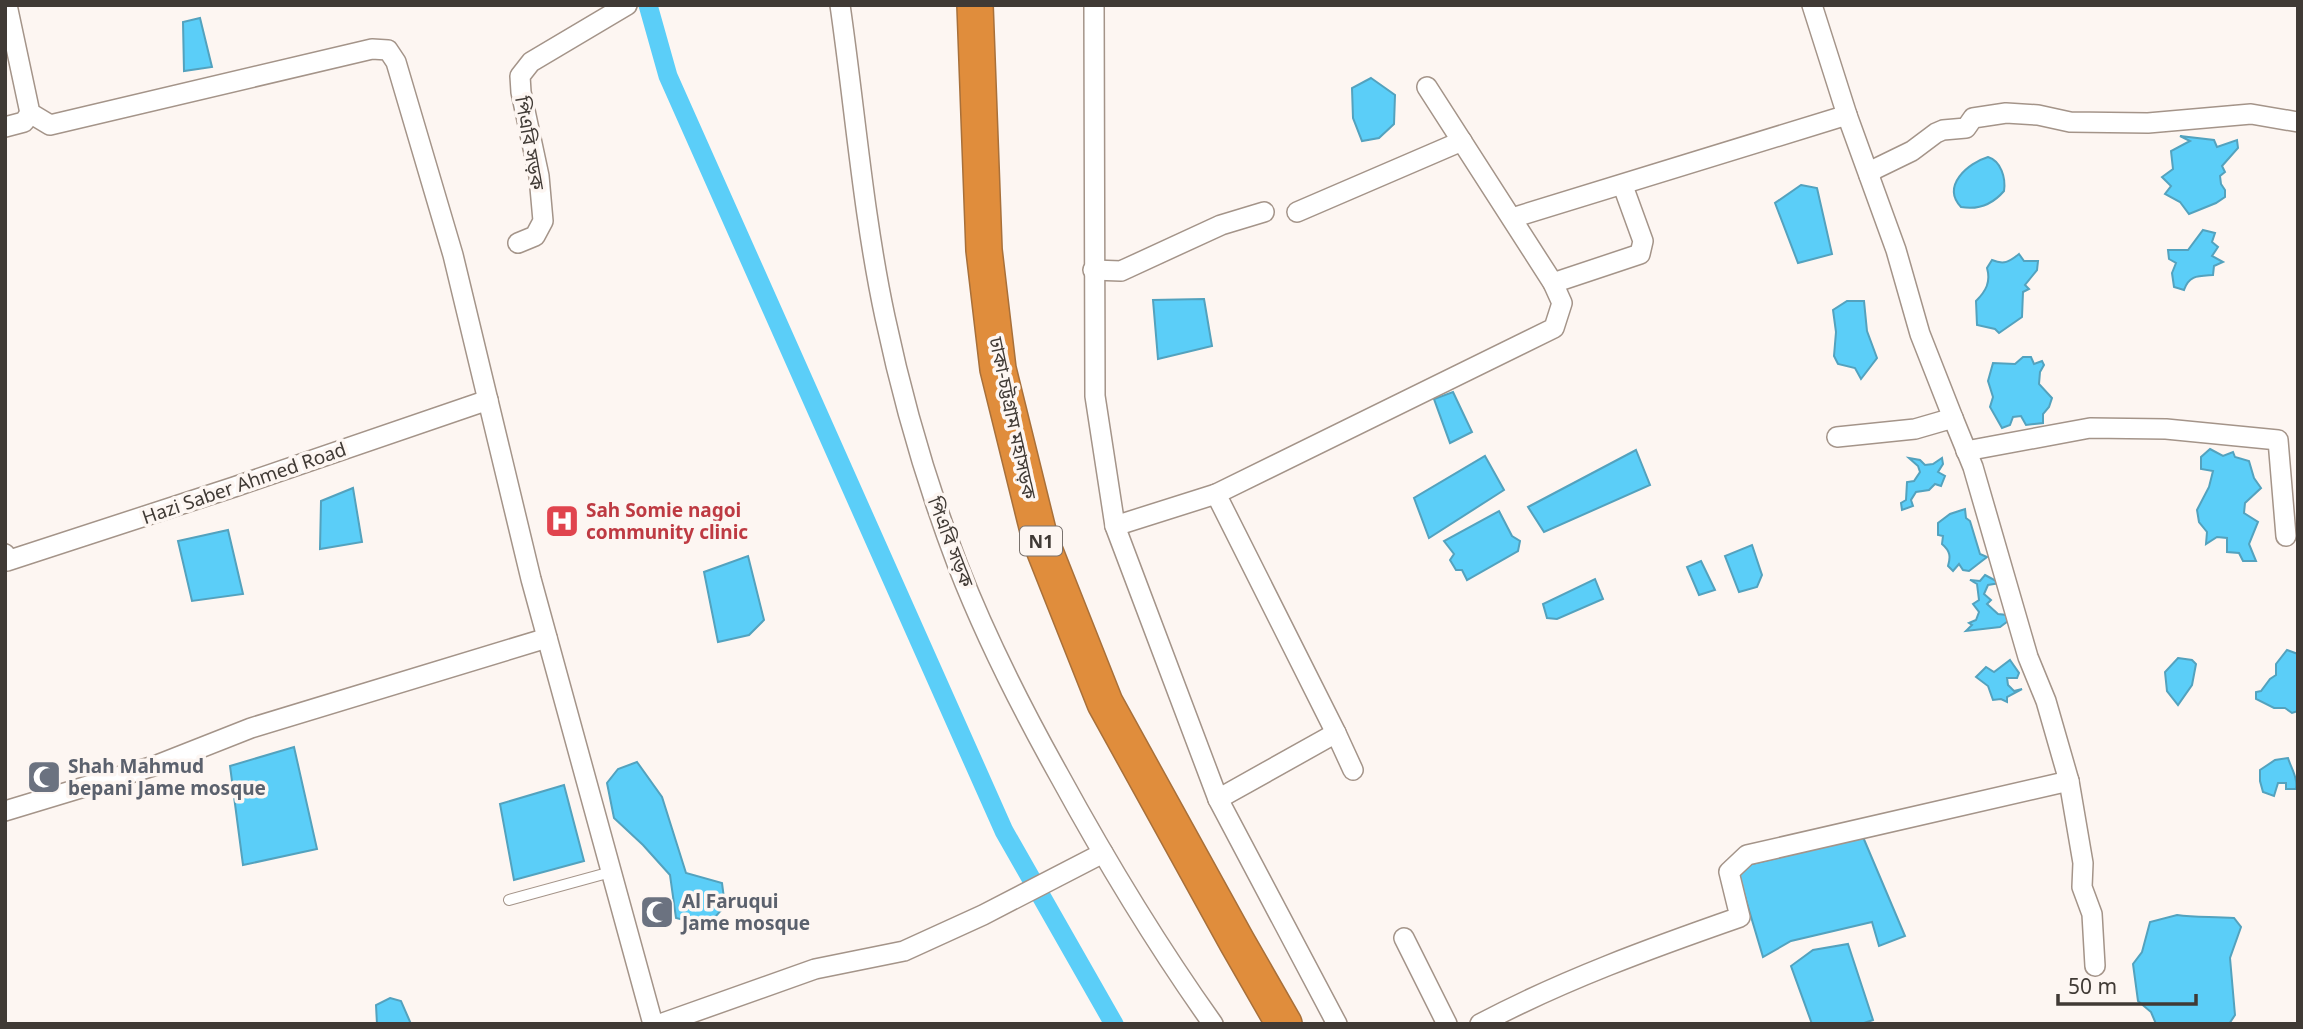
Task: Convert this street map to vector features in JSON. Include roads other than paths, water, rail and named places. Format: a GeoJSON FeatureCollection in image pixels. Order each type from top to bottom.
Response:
{"type":"FeatureCollection","features":[{"type":"Feature","properties":{"kind":"highway","name":"ঢাকা-চট্টগ্রাম মহাসড়ক"},"geometry":{"type":"LineString","coordinates":[[951,5],[961,252],[975,373],[1018,546],[1083,713],[1257,1024]]}},
{"type":"Feature","properties":{"kind":"highway","name":"ঢাকা-চট্টগ্রাম মহাসড়ক"},"geometry":{"type":"LineString","coordinates":[[975,5],[984,250],[998,369],[1040,539],[1105,703],[1284,1024]]}},
{"type":"Feature","properties":{"kind":"street"},"geometry":{"type":"LineString","coordinates":[[5,127],[24,122],[30,113],[7,5]]}},
{"type":"Feature","properties":{"kind":"street","name":"পিএবি সড়ক"},"geometry":{"type":"LineString","coordinates":[[840,5],[866,209],[885,316],[929,484],[959,568],[1004,672],[1102,853],[1172,967],[1213,1024]]}},
{"type":"Feature","properties":{"kind":"street"},"geometry":{"type":"LineString","coordinates":[[1094,5],[1095,396],[1115,526],[1218,799],[1337,1024]]}},
{"type":"Feature","properties":{"kind":"street"},"geometry":{"type":"LineString","coordinates":[[1812,5],[1847,115],[1896,250],[1920,334],[1973,467],[2028,657],[2046,701],[2069,781],[2083,863],[2082,887],[2092,914],[2095,966]]}},
{"type":"Feature","properties":{"kind":"street","name":"পিএবি সড়ক"},"geometry":{"type":"LineString","coordinates":[[519,243],[535,236],[543,220],[539,176],[520,76],[531,62],[620,9]]}},
{"type":"Feature","properties":{"kind":"street"},"geometry":{"type":"LineString","coordinates":[[30,113],[50,125],[372,49],[388,50],[396,62],[453,256],[547,638],[653,1024]]}},
{"type":"Feature","properties":{"kind":"street"},"geometry":{"type":"LineString","coordinates":[[1115,526],[1216,494],[1554,328],[1562,303],[1553,283],[1427,87]]}},
{"type":"Feature","properties":{"kind":"street"},"geometry":{"type":"LineString","coordinates":[[1869,174],[1912,151],[1936,133],[1966,128],[1973,118],[1981,115],[2006,113],[2038,115],[2070,122],[2148,123],[2250,114],[2298,122]]}},
{"type":"Feature","properties":{"kind":"street"},"geometry":{"type":"LineString","coordinates":[[1511,218],[1623,186],[1847,115]]}},
{"type":"Feature","properties":{"kind":"street"},"geometry":{"type":"LineString","coordinates":[[1297,212],[1462,141]]}},
{"type":"Feature","properties":{"kind":"street"},"geometry":{"type":"LineString","coordinates":[[1553,283],[1640,254],[1643,241],[1623,186]]}},
{"type":"Feature","properties":{"kind":"street"},"geometry":{"type":"LineString","coordinates":[[1093,270],[1121,271],[1221,225],[1264,212]]}},
{"type":"Feature","properties":{"kind":"street","name":"Hazi Saber Ahmed Road"},"geometry":{"type":"LineString","coordinates":[[5,554],[7,561],[488,400]]}},
{"type":"Feature","properties":{"kind":"street"},"geometry":{"type":"LineString","coordinates":[[1837,437],[1914,429],[1953,418]]}},
{"type":"Feature","properties":{"kind":"street"},"geometry":{"type":"LineString","coordinates":[[1966,451],[2090,428],[2166,429],[2278,440],[2286,536]]}},
{"type":"Feature","properties":{"kind":"street"},"geometry":{"type":"LineString","coordinates":[[1216,494],[1353,770]]}},
{"type":"Feature","properties":{"kind":"street"},"geometry":{"type":"LineString","coordinates":[[5,811],[157,765],[251,728],[547,638]]}},
{"type":"Feature","properties":{"kind":"street"},"geometry":{"type":"LineString","coordinates":[[1218,799],[1336,733]]}},
{"type":"Feature","properties":{"kind":"street"},"geometry":{"type":"LineString","coordinates":[[1480,1024],[1513,1006],[1617,961],[1740,917],[1729,872],[1747,855],[2069,781]]}},
{"type":"Feature","properties":{"kind":"street"},"geometry":{"type":"LineString","coordinates":[[660,1024],[815,969],[904,951],[983,915],[1102,853]]}},
{"type":"Feature","properties":{"kind":"street"},"geometry":{"type":"LineString","coordinates":[[1404,938],[1447,1024]]}},
{"type":"Feature","properties":{"kind":"lane"},"geometry":{"type":"LineString","coordinates":[[509,900],[611,872]]}},
{"type":"Feature","properties":{"kind":"water"},"geometry":{"type":"Polygon","coordinates":[[[200,18],[212,67],[184,71],[183,22],[200,18]]]}},
{"type":"Feature","properties":{"kind":"water"},"geometry":{"type":"Polygon","coordinates":[[[1371,78],[1395,95],[1394,124],[1379,138],[1362,141],[1353,118],[1352,88],[1371,78]]]}},
{"type":"Feature","properties":{"kind":"water"},"geometry":{"type":"Polygon","coordinates":[[[2180,136],[2214,140],[2217,147],[2237,140],[2238,148],[2222,166],[2225,172],[2220,176],[2225,197],[2189,214],[2180,202],[2165,194],[2171,186],[2162,177],[2173,169],[2171,151],[2190,141],[2180,136]]]}},
{"type":"Feature","properties":{"kind":"water"},"geometry":{"type":"Polygon","coordinates":[[[1988,157],[1996,162],[2002,171],[2004,191],[1995,200],[1984,205],[1961,207],[1956,199],[1955,184],[1965,170],[1988,157]]]}},
{"type":"Feature","properties":{"kind":"water"},"geometry":{"type":"Polygon","coordinates":[[[1801,185],[1817,188],[1832,254],[1798,263],[1775,203],[1801,185]]]}},
{"type":"Feature","properties":{"kind":"water"},"geometry":{"type":"Polygon","coordinates":[[[2203,230],[2215,233],[2212,242],[2218,247],[2212,256],[2223,262],[2214,266],[2213,275],[2191,279],[2184,290],[2174,287],[2172,273],[2176,263],[2169,259],[2168,250],[2188,250],[2203,230]]]}},
{"type":"Feature","properties":{"kind":"water"},"geometry":{"type":"Polygon","coordinates":[[[2019,254],[2024,261],[2038,261],[2037,270],[2025,285],[2029,289],[2023,292],[2022,317],[1999,333],[1995,329],[1977,325],[1976,301],[1987,286],[1987,268],[1992,260],[2006,262],[2019,254]]]}},
{"type":"Feature","properties":{"kind":"water"},"geometry":{"type":"Polygon","coordinates":[[[1204,299],[1212,346],[1158,359],[1153,300],[1204,299]]]}},
{"type":"Feature","properties":{"kind":"water"},"geometry":{"type":"Polygon","coordinates":[[[1847,301],[1864,301],[1867,331],[1877,358],[1861,379],[1855,368],[1838,364],[1834,356],[1836,332],[1833,310],[1847,301]]]}},
{"type":"Feature","properties":{"kind":"water"},"geometry":{"type":"Polygon","coordinates":[[[2023,357],[2031,357],[2034,364],[2042,361],[2044,365],[2039,384],[2052,398],[2043,414],[2043,423],[2026,425],[2021,416],[2013,417],[2010,425],[2002,428],[1990,407],[1993,397],[1988,381],[1993,363],[2015,364],[2023,357]]]}},
{"type":"Feature","properties":{"kind":"water"},"geometry":{"type":"Polygon","coordinates":[[[1453,392],[1472,432],[1450,443],[1434,399],[1453,392]]]}},
{"type":"Feature","properties":{"kind":"water"},"geometry":{"type":"Polygon","coordinates":[[[2210,449],[2223,456],[2233,452],[2235,457],[2249,461],[2254,478],[2261,488],[2245,503],[2244,513],[2258,522],[2249,544],[2256,561],[2243,561],[2239,553],[2227,552],[2227,538],[2217,537],[2206,544],[2207,532],[2199,522],[2197,510],[2209,487],[2213,471],[2201,469],[2201,457],[2210,449]]]}},
{"type":"Feature","properties":{"kind":"water"},"geometry":{"type":"Polygon","coordinates":[[[1636,450],[1650,485],[1544,532],[1528,507],[1636,450]]]}},
{"type":"Feature","properties":{"kind":"water"},"geometry":{"type":"Polygon","coordinates":[[[1485,456],[1504,490],[1429,538],[1414,498],[1485,456]]]}},
{"type":"Feature","properties":{"kind":"water"},"geometry":{"type":"Polygon","coordinates":[[[1909,458],[1920,460],[1925,465],[1933,464],[1942,458],[1943,464],[1938,472],[1945,476],[1941,486],[1935,484],[1929,490],[1916,492],[1911,500],[1913,506],[1902,510],[1901,503],[1906,500],[1907,482],[1914,481],[1920,472],[1918,466],[1909,458]]]}},
{"type":"Feature","properties":{"kind":"water"},"geometry":{"type":"Polygon","coordinates":[[[353,488],[362,542],[320,549],[321,501],[353,488]]]}},
{"type":"Feature","properties":{"kind":"water"},"geometry":{"type":"Polygon","coordinates":[[[1965,509],[1980,554],[1987,557],[1969,571],[1963,570],[1959,564],[1953,571],[1948,566],[1949,554],[1942,544],[1943,536],[1938,535],[1938,523],[1950,514],[1965,509]]]}},
{"type":"Feature","properties":{"kind":"water"},"geometry":{"type":"Polygon","coordinates":[[[1499,511],[1512,536],[1520,541],[1518,551],[1467,580],[1462,570],[1456,570],[1450,560],[1454,554],[1444,541],[1499,511]]]}},
{"type":"Feature","properties":{"kind":"water"},"geometry":{"type":"Polygon","coordinates":[[[228,530],[243,594],[192,601],[178,541],[228,530]]]}},
{"type":"Feature","properties":{"kind":"water"},"geometry":{"type":"Polygon","coordinates":[[[1752,545],[1762,575],[1757,587],[1739,592],[1725,556],[1752,545]]]}},
{"type":"Feature","properties":{"kind":"water"},"geometry":{"type":"Polygon","coordinates":[[[748,556],[764,620],[749,635],[718,642],[704,572],[748,556]]]}},
{"type":"Feature","properties":{"kind":"water"},"geometry":{"type":"Polygon","coordinates":[[[1701,561],[1715,590],[1699,595],[1687,567],[1701,561]]]}},
{"type":"Feature","properties":{"kind":"water"},"geometry":{"type":"Polygon","coordinates":[[[1985,575],[2000,583],[1988,585],[1984,594],[1991,600],[1987,604],[1998,614],[2007,615],[2008,621],[2000,627],[1966,631],[1979,612],[1973,604],[1979,600],[1977,584],[1970,580],[1980,581],[1985,575]]]}},
{"type":"Feature","properties":{"kind":"water"},"geometry":{"type":"Polygon","coordinates":[[[1595,579],[1603,599],[1557,619],[1547,618],[1543,604],[1595,579]]]}},
{"type":"Feature","properties":{"kind":"water"},"geometry":{"type":"Polygon","coordinates":[[[2287,650],[2298,654],[2298,711],[2292,713],[2285,708],[2274,708],[2256,699],[2256,692],[2261,691],[2276,675],[2276,664],[2287,650]]]}},
{"type":"Feature","properties":{"kind":"water"},"geometry":{"type":"Polygon","coordinates":[[[2178,658],[2192,660],[2196,664],[2192,685],[2178,705],[2167,691],[2165,672],[2178,658]]]}},
{"type":"Feature","properties":{"kind":"water"},"geometry":{"type":"Polygon","coordinates":[[[2010,660],[2019,673],[2017,678],[2007,678],[2008,685],[2014,691],[2022,689],[2007,697],[2007,702],[2001,699],[1993,700],[1988,686],[1976,677],[1986,667],[1994,672],[2010,660]]]}},
{"type":"Feature","properties":{"kind":"water"},"geometry":{"type":"Polygon","coordinates":[[[294,747],[317,849],[243,865],[230,766],[294,747]]]}},
{"type":"Feature","properties":{"kind":"water"},"geometry":{"type":"Polygon","coordinates":[[[2288,758],[2296,789],[2286,789],[2286,783],[2278,783],[2274,796],[2263,792],[2260,770],[2275,760],[2288,758]]]}},
{"type":"Feature","properties":{"kind":"water"},"geometry":{"type":"Polygon","coordinates":[[[637,762],[662,797],[686,873],[722,883],[725,906],[707,926],[676,918],[670,875],[614,818],[607,783],[618,769],[637,762]]]}},
{"type":"Feature","properties":{"kind":"water"},"geometry":{"type":"Polygon","coordinates":[[[564,785],[584,861],[514,880],[500,804],[564,785]]]}},
{"type":"Feature","properties":{"kind":"water"},"geometry":{"type":"Polygon","coordinates":[[[1863,837],[1905,936],[1879,946],[1872,922],[1791,941],[1763,957],[1738,873],[1752,864],[1863,837]]]}},
{"type":"Feature","properties":{"kind":"water"},"geometry":{"type":"Polygon","coordinates":[[[2177,915],[2234,918],[2241,927],[2230,958],[2235,1015],[2229,1024],[2156,1024],[2151,1012],[2138,1001],[2133,964],[2142,952],[2150,922],[2177,915]]]}},
{"type":"Feature","properties":{"kind":"water"},"geometry":{"type":"Polygon","coordinates":[[[1848,944],[1873,1020],[1861,1024],[1812,1024],[1791,966],[1813,950],[1848,944]]]}},
{"type":"Feature","properties":{"kind":"water"},"geometry":{"type":"Polygon","coordinates":[[[390,998],[401,1001],[411,1024],[377,1024],[376,1005],[390,998]]]}},
{"type":"Feature","properties":{"kind":"waterway"},"geometry":{"type":"LineString","coordinates":[[648,5],[668,76],[1004,831],[1114,1024]]}},
{"type":"Feature","properties":{"kind":"place","name":"Sah Somie nagoi community clinic"},"geometry":{"type":"Point","coordinates":[562,521]}},
{"type":"Feature","properties":{"kind":"place","name":"Shah Mahmud bepani Jame mosque"},"geometry":{"type":"Point","coordinates":[44,777]}},
{"type":"Feature","properties":{"kind":"place","name":"Al Faruqui Jame mosque"},"geometry":{"type":"Point","coordinates":[657,912]}}]}
